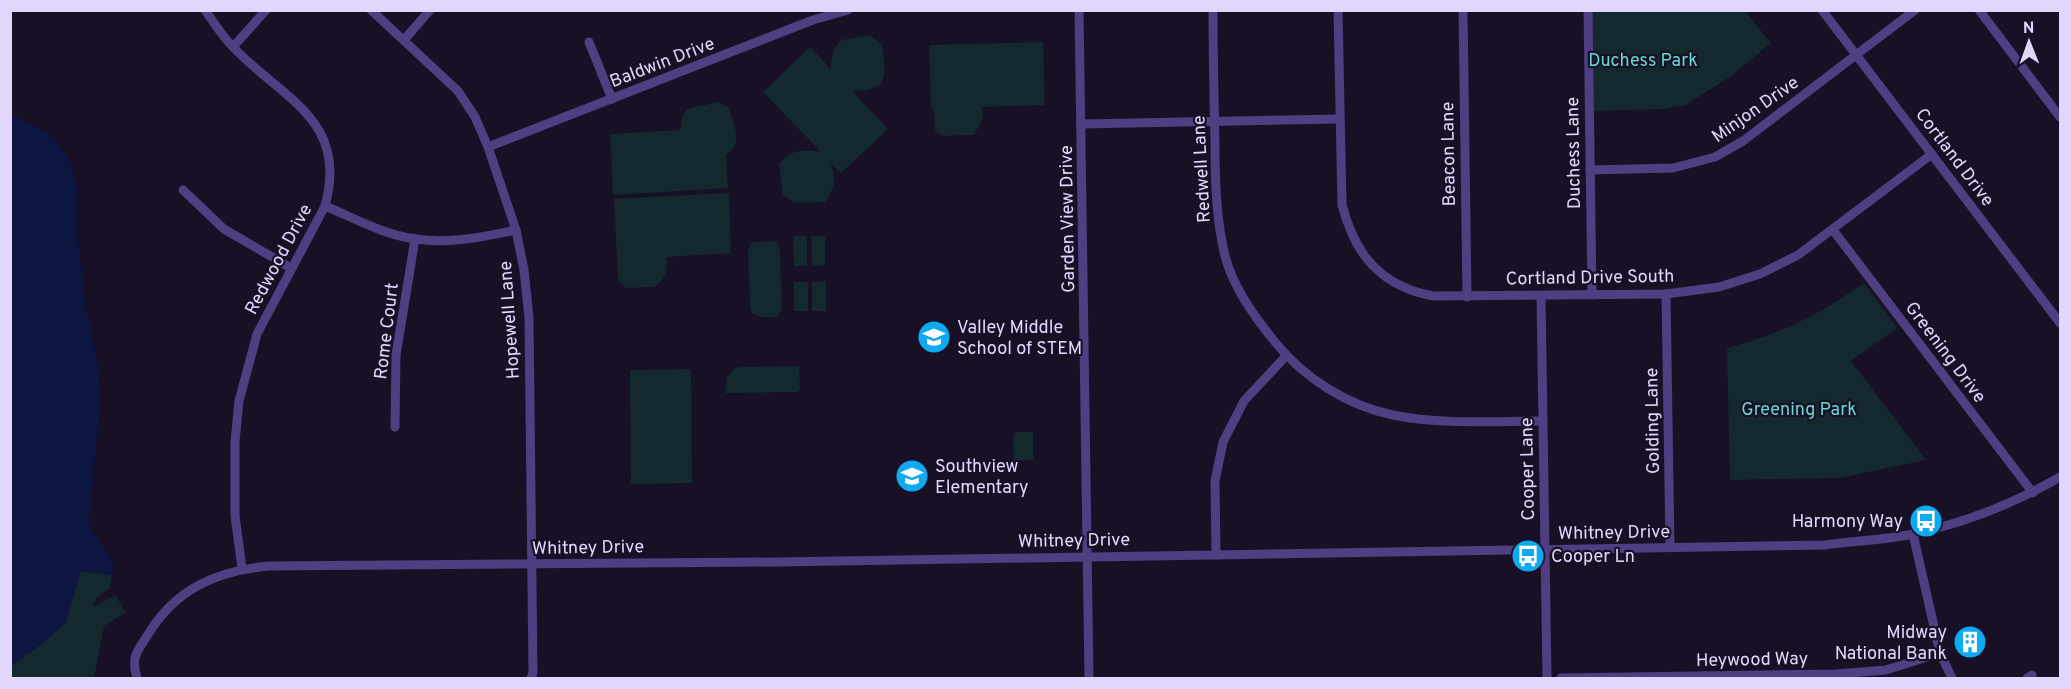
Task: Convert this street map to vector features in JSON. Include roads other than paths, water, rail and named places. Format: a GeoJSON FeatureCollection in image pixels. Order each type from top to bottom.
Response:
{"type":"FeatureCollection","features":[{"type":"Feature","properties":{"kind":"street","name":"Redwood Drive"},"geometry":{"type":"LineString","coordinates":[[205,10],[233,47],[305,111],[320,130],[331,167],[330,187],[324,206],[257,334],[239,401],[235,441],[235,516],[242,568]]}},
{"type":"Feature","properties":{"kind":"street"},"geometry":{"type":"LineString","coordinates":[[233,47],[266,10]]}},
{"type":"Feature","properties":{"kind":"street","name":"Hopewell Lane"},"geometry":{"type":"LineString","coordinates":[[370,10],[458,91],[475,117],[488,147],[516,230],[524,270],[529,318],[533,673],[531,678]]}},
{"type":"Feature","properties":{"kind":"street"},"geometry":{"type":"LineString","coordinates":[[404,40],[430,10]]}},
{"type":"Feature","properties":{"kind":"street","name":"Baldwin Drive"},"geometry":{"type":"LineString","coordinates":[[488,147],[813,20],[848,10]]}},
{"type":"Feature","properties":{"kind":"street","name":"Garden View Drive"},"geometry":{"type":"LineString","coordinates":[[1079,10],[1089,678]]}},
{"type":"Feature","properties":{"kind":"street","name":"Redwell Lane"},"geometry":{"type":"LineString","coordinates":[[1213,10],[1216,199],[1225,256],[1235,283],[1250,312],[1286,356],[1308,375],[1335,393],[1361,405],[1392,415],[1440,422],[1543,421]]}},
{"type":"Feature","properties":{"kind":"street"},"geometry":{"type":"LineString","coordinates":[[1082,124],[1339,119],[1338,10]]}},
{"type":"Feature","properties":{"kind":"street","name":"Beacon Lane"},"geometry":{"type":"LineString","coordinates":[[1463,10],[1467,297]]}},
{"type":"Feature","properties":{"kind":"street","name":"Duchess Lane"},"geometry":{"type":"LineString","coordinates":[[1588,10],[1592,295]]}},
{"type":"Feature","properties":{"kind":"street","name":"Cortland Drive"},"geometry":{"type":"LineString","coordinates":[[1822,10],[2061,323]]}},
{"type":"Feature","properties":{"kind":"street","name":"Minjon Drive"},"geometry":{"type":"LineString","coordinates":[[1590,170],[1672,168],[1714,157],[1743,141],[1915,10]]}},
{"type":"Feature","properties":{"kind":"street"},"geometry":{"type":"LineString","coordinates":[[1979,10],[2061,117]]}},
{"type":"Feature","properties":{"kind":"street"},"geometry":{"type":"LineString","coordinates":[[589,42],[612,99]]}},
{"type":"Feature","properties":{"kind":"street","name":"Cortland Drive South"},"geometry":{"type":"LineString","coordinates":[[1339,119],[1342,205],[1349,231],[1361,252],[1382,274],[1406,289],[1433,296],[1666,294],[1719,287],[1760,274],[1798,255],[1932,154]]}},
{"type":"Feature","properties":{"kind":"street"},"geometry":{"type":"LineString","coordinates":[[183,190],[224,229],[291,268]]}},
{"type":"Feature","properties":{"kind":"street"},"geometry":{"type":"LineString","coordinates":[[324,206],[384,230],[415,239],[464,241],[516,230]]}},
{"type":"Feature","properties":{"kind":"street","name":"Greening Drive"},"geometry":{"type":"LineString","coordinates":[[1833,230],[2032,493]]}},
{"type":"Feature","properties":{"kind":"street","name":"Rome Court"},"geometry":{"type":"LineString","coordinates":[[395,427],[396,355],[415,239]]}},
{"type":"Feature","properties":{"kind":"street","name":"Golding Lane"},"geometry":{"type":"LineString","coordinates":[[1666,294],[1670,547]]}},
{"type":"Feature","properties":{"kind":"street","name":"Cooper Lane"},"geometry":{"type":"LineString","coordinates":[[1541,296],[1547,678]]}},
{"type":"Feature","properties":{"kind":"street"},"geometry":{"type":"LineString","coordinates":[[1216,555],[1215,481],[1223,442],[1244,401],[1286,356]]}},
{"type":"Feature","properties":{"kind":"street","name":"Whitney Drive"},"geometry":{"type":"LineString","coordinates":[[137,678],[133,665],[138,650],[158,618],[178,598],[205,581],[242,568],[1825,545],[1913,534],[1974,516],[2032,493],[2061,477]]}},
{"type":"Feature","properties":{"kind":"street"},"geometry":{"type":"LineString","coordinates":[[1913,534],[1940,653],[1952,678]]}},
{"type":"Feature","properties":{"kind":"street","name":"Heywood Way"},"geometry":{"type":"LineString","coordinates":[[1561,678],[1836,676],[1886,670],[1940,653]]}},
{"type":"Feature","properties":{"kind":"place","name":"Valley Middle School of STEM"},"geometry":{"type":"Point","coordinates":[934,337]}},
{"type":"Feature","properties":{"kind":"place","name":"Southview Elementary"},"geometry":{"type":"Point","coordinates":[912,476]}},
{"type":"Feature","properties":{"kind":"place","name":"Harmony Way"},"geometry":{"type":"Point","coordinates":[1926,521]}},
{"type":"Feature","properties":{"kind":"place","name":"Cooper Ln"},"geometry":{"type":"Point","coordinates":[1528,556]}},
{"type":"Feature","properties":{"kind":"place","name":"Midway National Bank"},"geometry":{"type":"Point","coordinates":[1970,642]}},
{"type":"Feature","properties":{"kind":"park label","name":"Duchess Park"},"geometry":{"type":"Point","coordinates":[1643,60]}},
{"type":"Feature","properties":{"kind":"park label","name":"Greening Park"},"geometry":{"type":"Point","coordinates":[1799,409]}}]}
